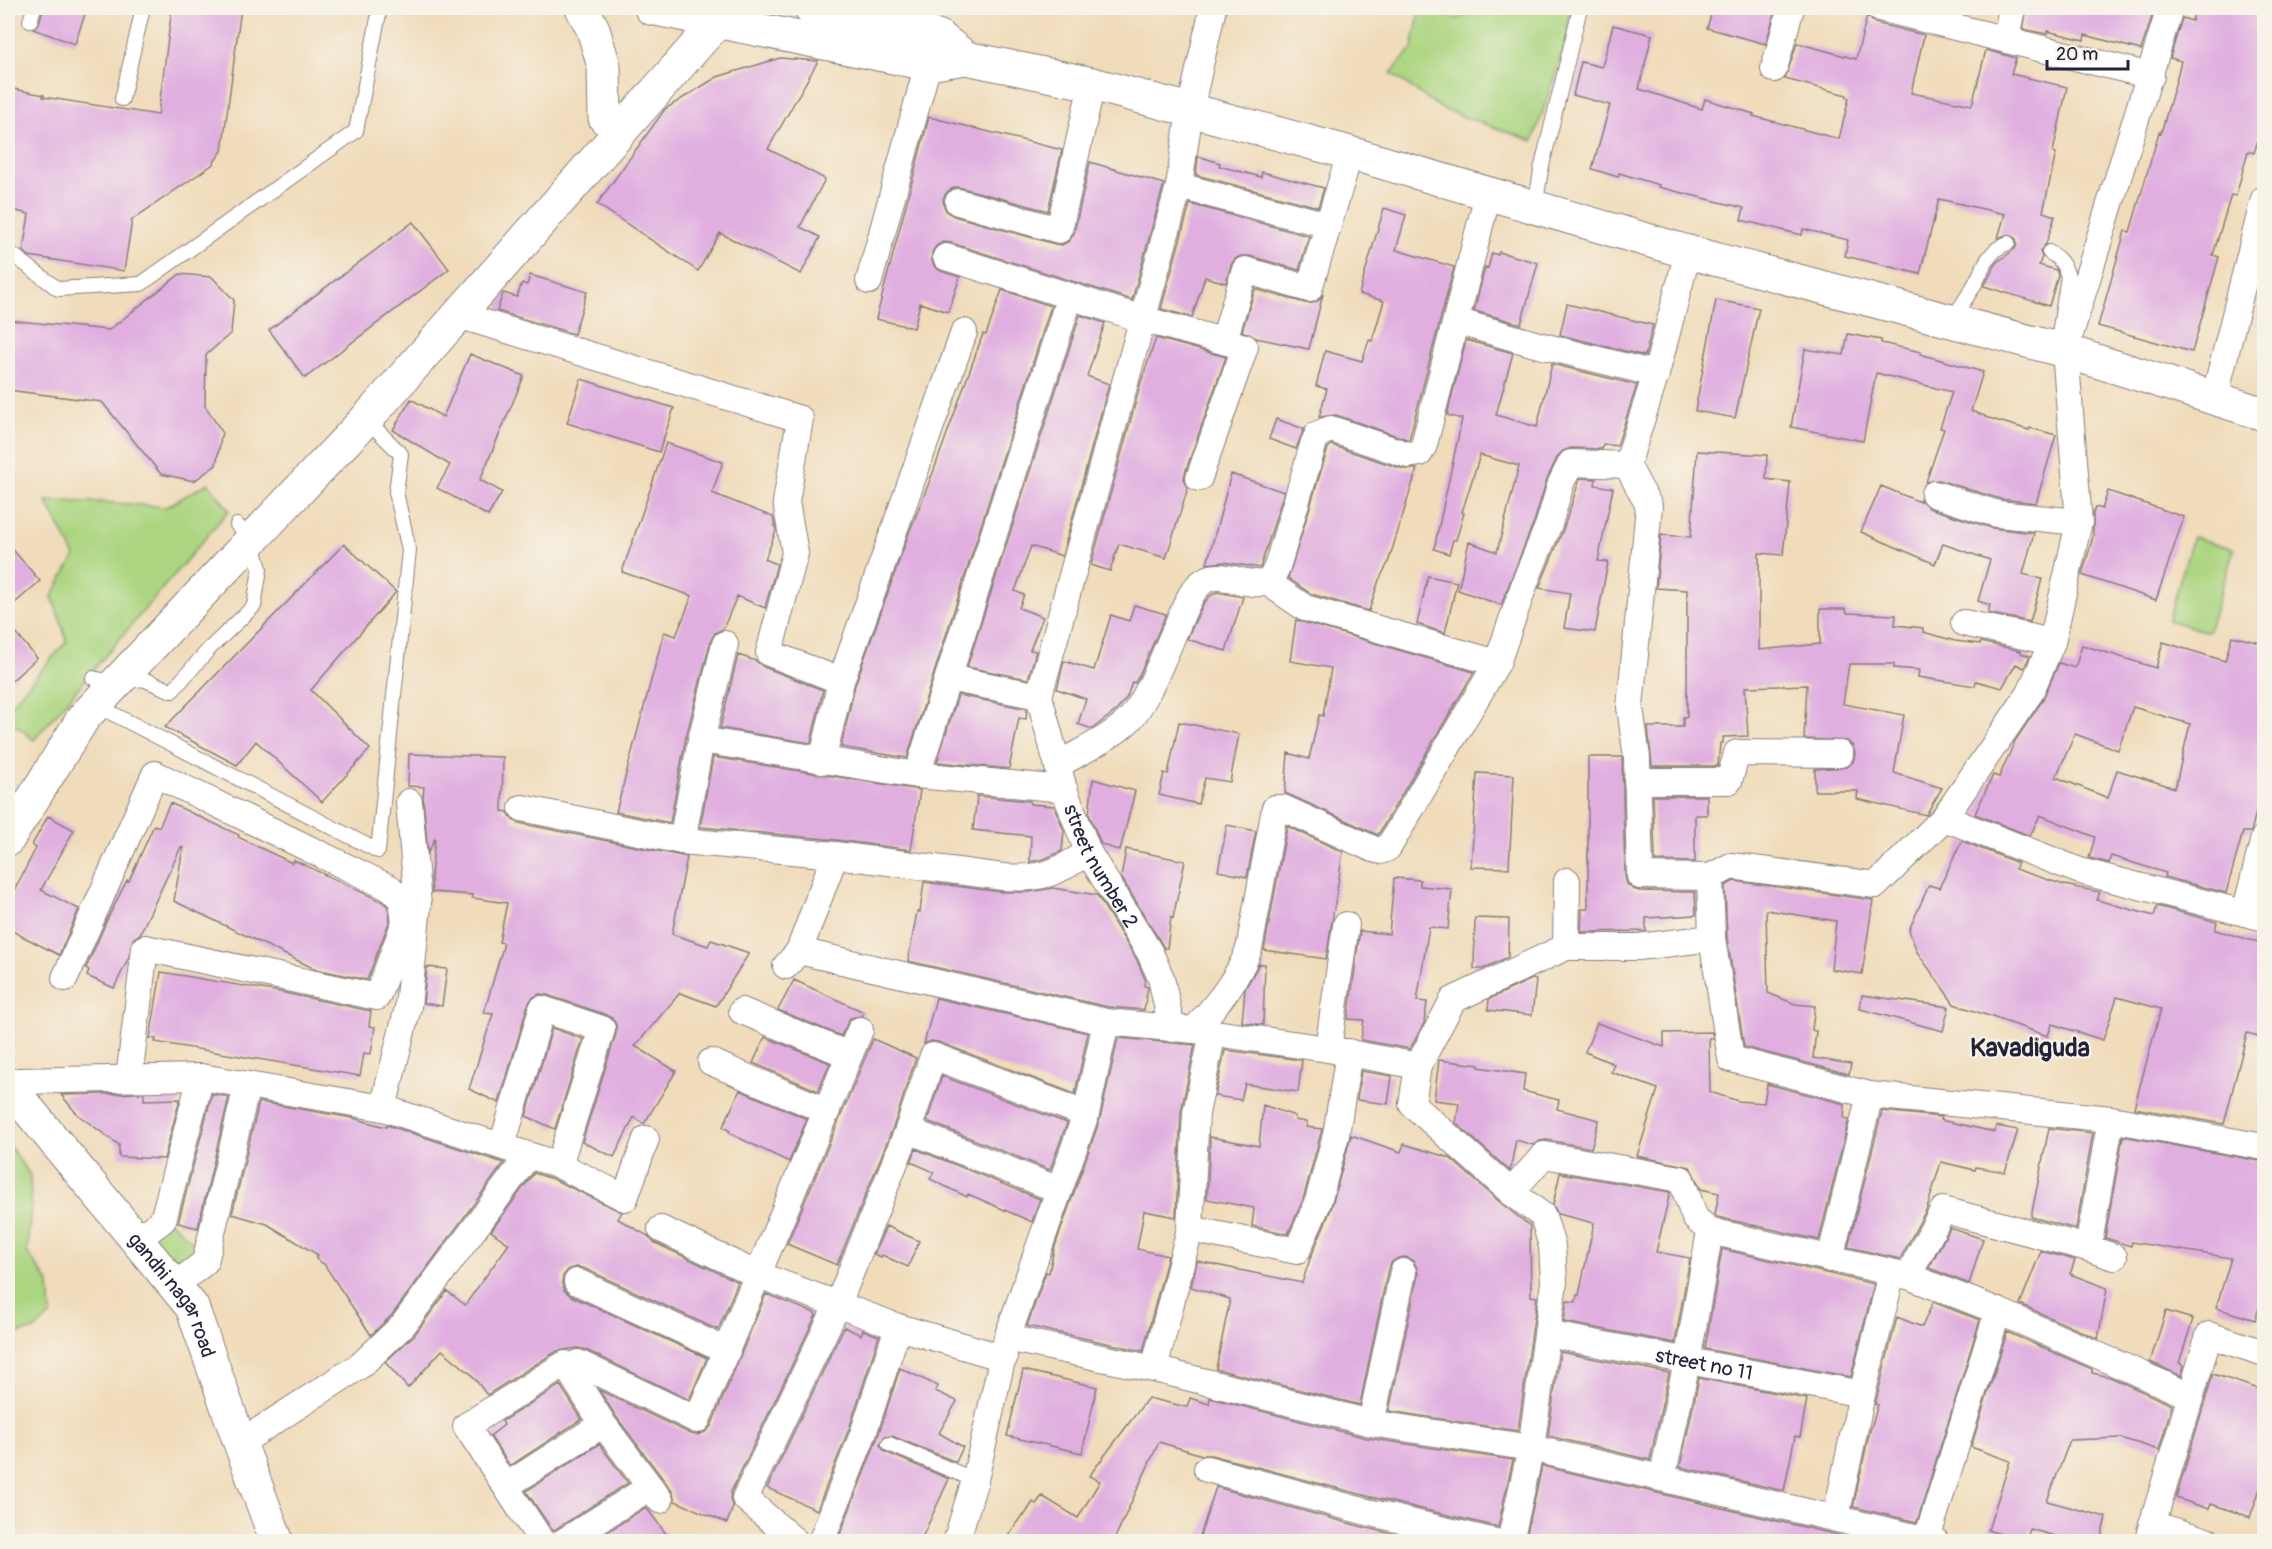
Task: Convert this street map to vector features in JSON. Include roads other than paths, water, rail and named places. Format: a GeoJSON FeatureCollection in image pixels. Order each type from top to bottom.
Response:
{"type":"FeatureCollection","features":[{"type":"Feature","properties":{"kind":"main road"},"geometry":{"type":"LineString","coordinates":[[582,8],[593,29],[604,66],[605,118]]}},
{"type":"Feature","properties":{"kind":"main road"},"geometry":{"type":"LineString","coordinates":[[651,8],[711,13],[928,64],[966,58],[1092,84],[1350,153],[1688,252],[2061,350],[2265,414]]}},
{"type":"Feature","properties":{"kind":"main road"},"geometry":{"type":"LineString","coordinates":[[810,8],[938,36],[966,58]]}},
{"type":"Feature","properties":{"kind":"main road"},"geometry":{"type":"LineString","coordinates":[[8,839],[102,689],[245,532],[355,401],[605,118],[711,13]]}},
{"type":"Feature","properties":{"kind":"main road"},"geometry":{"type":"LineString","coordinates":[[245,532],[366,419],[458,315],[711,13]]}},
{"type":"Feature","properties":{"kind":"main road"},"geometry":{"type":"LineString","coordinates":[[8,801],[68,705],[102,689]]}},
{"type":"Feature","properties":{"kind":"main road","name":"gandhi nagar road"},"geometry":{"type":"LineString","coordinates":[[8,1084],[192,1307],[277,1542]]}},
{"type":"Feature","properties":{"kind":"street"},"geometry":{"type":"LineString","coordinates":[[948,678],[1039,696],[1179,186],[1190,110],[1213,8]]}},
{"type":"Feature","properties":{"kind":"street"},"geometry":{"type":"LineString","coordinates":[[1774,69],[1791,8]]}},
{"type":"Feature","properties":{"kind":"street"},"geometry":{"type":"LineString","coordinates":[[1879,8],[2151,76]]}},
{"type":"Feature","properties":{"kind":"street"},"geometry":{"type":"LineString","coordinates":[[2006,39],[2012,8]]}},
{"type":"Feature","properties":{"kind":"street"},"geometry":{"type":"LineString","coordinates":[[1688,252],[1656,374],[1627,465],[1649,506],[1630,707],[1636,759],[1640,876],[1710,877],[1731,866],[1876,885],[1944,818],[2030,693],[2052,642],[2079,522],[2061,350],[2151,76],[2170,8]]}},
{"type":"Feature","properties":{"kind":"street"},"geometry":{"type":"LineString","coordinates":[[869,281],[928,64]]}},
{"type":"Feature","properties":{"kind":"street"},"geometry":{"type":"LineString","coordinates":[[958,202],[1059,230],[1092,84]]}},
{"type":"Feature","properties":{"kind":"street"},"geometry":{"type":"LineString","coordinates":[[1224,340],[1245,270],[1309,289],[1350,153]]}},
{"type":"Feature","properties":{"kind":"street"},"geometry":{"type":"LineString","coordinates":[[1179,186],[1328,225]]}},
{"type":"Feature","properties":{"kind":"street"},"geometry":{"type":"LineString","coordinates":[[1267,582],[1277,567],[1318,434],[1331,429],[1408,455],[1420,453],[1424,445],[1488,194]]}},
{"type":"Feature","properties":{"kind":"street"},"geometry":{"type":"LineString","coordinates":[[2214,399],[2265,199]]}},
{"type":"Feature","properties":{"kind":"street"},"geometry":{"type":"LineString","coordinates":[[946,257],[1142,319],[1245,347],[1199,478]]}},
{"type":"Feature","properties":{"kind":"street"},"geometry":{"type":"LineString","coordinates":[[917,775],[1070,296]]}},
{"type":"Feature","properties":{"kind":"street"},"geometry":{"type":"LineString","coordinates":[[458,315],[800,419],[786,502],[795,553],[769,653],[841,681]]}},
{"type":"Feature","properties":{"kind":"street"},"geometry":{"type":"LineString","coordinates":[[1456,321],[1535,344],[1656,374]]}},
{"type":"Feature","properties":{"kind":"street"},"geometry":{"type":"LineString","coordinates":[[822,761],[841,681],[964,332]]}},
{"type":"Feature","properties":{"kind":"street"},"geometry":{"type":"LineString","coordinates":[[1154,1369],[1190,1229],[1196,1113],[1193,1031],[1228,991],[1243,966],[1249,949],[1275,808],[1284,808],[1373,849],[1381,851],[1389,848],[1497,663],[1527,577],[1549,524],[1561,483],[1571,463],[1627,465]]}},
{"type":"Feature","properties":{"kind":"street"},"geometry":{"type":"LineString","coordinates":[[1934,494],[1997,514],[2079,522]]}},
{"type":"Feature","properties":{"kind":"street"},"geometry":{"type":"LineString","coordinates":[[701,741],[917,775],[1061,777],[1129,720],[1143,700],[1188,600],[1201,582],[1214,577],[1267,582],[1305,608],[1497,663]]}},
{"type":"Feature","properties":{"kind":"street"},"geometry":{"type":"LineString","coordinates":[[1964,622],[2052,642]]}},
{"type":"Feature","properties":{"kind":"street"},"geometry":{"type":"LineString","coordinates":[[682,841],[701,741],[725,644]]}},
{"type":"Feature","properties":{"kind":"street","name":"street number 2"},"geometry":{"type":"LineString","coordinates":[[1039,696],[1061,777],[1088,852],[1150,953],[1161,978],[1193,1031]]}},
{"type":"Feature","properties":{"kind":"street"},"geometry":{"type":"LineString","coordinates":[[1637,781],[1729,781],[1737,753],[1840,754]]}},
{"type":"Feature","properties":{"kind":"street"},"geometry":{"type":"LineString","coordinates":[[65,978],[155,774],[390,888],[402,900],[405,922],[377,998],[145,948],[129,1078]]}},
{"type":"Feature","properties":{"kind":"street"},"geometry":{"type":"LineString","coordinates":[[383,1108],[408,1007],[418,905],[409,802]]}},
{"type":"Feature","properties":{"kind":"street"},"geometry":{"type":"LineString","coordinates":[[522,808],[682,841],[835,855],[1024,879],[1045,876],[1067,867],[1088,852]]}},
{"type":"Feature","properties":{"kind":"street"},"geometry":{"type":"LineString","coordinates":[[1944,818],[2080,871],[2255,915],[2265,838]]}},
{"type":"Feature","properties":{"kind":"street"},"geometry":{"type":"LineString","coordinates":[[835,855],[792,958],[1106,1022],[1193,1031],[1338,1051],[1418,1066]]}},
{"type":"Feature","properties":{"kind":"street"},"geometry":{"type":"LineString","coordinates":[[1710,877],[1712,938],[1731,1059],[1870,1095],[2111,1119],[2265,1147]]}},
{"type":"Feature","properties":{"kind":"street"},"geometry":{"type":"LineString","coordinates":[[1566,947],[1567,881]]}},
{"type":"Feature","properties":{"kind":"street"},"geometry":{"type":"LineString","coordinates":[[1190,1229],[1297,1251],[1317,1205],[1336,1135],[1338,1051],[1346,925]]}},
{"type":"Feature","properties":{"kind":"street"},"geometry":{"type":"LineString","coordinates":[[1510,1542],[1531,1448],[1548,1334],[1554,1281],[1552,1246],[1543,1216],[1511,1192],[1412,1104],[1418,1066],[1453,1000],[1566,947],[1639,947],[1712,938]]}},
{"type":"Feature","properties":{"kind":"street"},"geometry":{"type":"LineString","coordinates":[[502,1146],[543,1009],[602,1029],[559,1165]]}},
{"type":"Feature","properties":{"kind":"street"},"geometry":{"type":"LineString","coordinates":[[742,1011],[849,1055]]}},
{"type":"Feature","properties":{"kind":"street"},"geometry":{"type":"LineString","coordinates":[[956,1542],[975,1480],[1006,1348],[1086,1114],[1106,1022]]}},
{"type":"Feature","properties":{"kind":"street"},"geometry":{"type":"LineString","coordinates":[[578,1363],[697,1420],[727,1351],[756,1274],[861,1030]]}},
{"type":"Feature","properties":{"kind":"street"},"geometry":{"type":"LineString","coordinates":[[796,1542],[745,1498],[838,1304],[908,1130],[933,1056],[1086,1114]]}},
{"type":"Feature","properties":{"kind":"street"},"geometry":{"type":"LineString","coordinates":[[711,1062],[827,1111]]}},
{"type":"Feature","properties":{"kind":"street"},"geometry":{"type":"LineString","coordinates":[[136,1240],[163,1220],[201,1077]]}},
{"type":"Feature","properties":{"kind":"street"},"geometry":{"type":"LineString","coordinates":[[8,1084],[201,1077],[383,1108],[559,1165],[626,1198],[646,1139]]}},
{"type":"Feature","properties":{"kind":"street"},"geometry":{"type":"LineString","coordinates":[[174,1286],[205,1262],[247,1086]]}},
{"type":"Feature","properties":{"kind":"street"},"geometry":{"type":"LineString","coordinates":[[1830,1259],[1870,1095]]}},
{"type":"Feature","properties":{"kind":"street"},"geometry":{"type":"LineString","coordinates":[[2088,1248],[2111,1119]]}},
{"type":"Feature","properties":{"kind":"street"},"geometry":{"type":"LineString","coordinates":[[908,1130],[1059,1190]]}},
{"type":"Feature","properties":{"kind":"street"},"geometry":{"type":"LineString","coordinates":[[1511,1192],[1544,1155],[1682,1179],[1695,1218],[1710,1231],[1900,1274],[1998,1311],[2190,1396]]}},
{"type":"Feature","properties":{"kind":"street"},"geometry":{"type":"LineString","coordinates":[[240,1443],[361,1365],[403,1325],[528,1156]]}},
{"type":"Feature","properties":{"kind":"street"},"geometry":{"type":"LineString","coordinates":[[1836,1517],[1862,1395],[1900,1274],[1943,1210],[2114,1257]]}},
{"type":"Feature","properties":{"kind":"street"},"geometry":{"type":"LineString","coordinates":[[661,1229],[756,1274],[898,1327],[1006,1348],[1154,1369],[1371,1423],[1531,1448],[1836,1517],[1930,1541],[1998,1311]]}},
{"type":"Feature","properties":{"kind":"street"},"geometry":{"type":"LineString","coordinates":[[1662,1478],[1687,1362],[1710,1231]]}},
{"type":"Feature","properties":{"kind":"street"},"geometry":{"type":"LineString","coordinates":[[1371,1423],[1403,1272]]}},
{"type":"Feature","properties":{"kind":"street"},"geometry":{"type":"LineString","coordinates":[[577,1282],[727,1351]]}},
{"type":"Feature","properties":{"kind":"street"},"geometry":{"type":"LineString","coordinates":[[821,1542],[863,1434],[898,1327]]}},
{"type":"Feature","properties":{"kind":"street","name":"street no 11"},"geometry":{"type":"LineString","coordinates":[[1548,1334],[1862,1395]]}},
{"type":"Feature","properties":{"kind":"street"},"geometry":{"type":"LineString","coordinates":[[2211,1542],[2150,1533],[2209,1335],[2265,1353]]}},
{"type":"Feature","properties":{"kind":"street"},"geometry":{"type":"LineString","coordinates":[[542,1542],[466,1426],[564,1364],[603,1424],[655,1494],[563,1542]]}},
{"type":"Feature","properties":{"kind":"street"},"geometry":{"type":"LineString","coordinates":[[506,1486],[603,1424]]}},
{"type":"Feature","properties":{"kind":"street"},"geometry":{"type":"LineString","coordinates":[[1207,1469],[1364,1511],[1495,1542]]}},
{"type":"Feature","properties":{"kind":"lane"},"geometry":{"type":"LineString","coordinates":[[122,99],[143,8]]}},
{"type":"Feature","properties":{"kind":"lane"},"geometry":{"type":"LineString","coordinates":[[8,251],[58,289],[141,284],[356,131],[380,8]]}},
{"type":"Feature","properties":{"kind":"lane"},"geometry":{"type":"LineString","coordinates":[[1535,208],[1541,170],[1580,8]]}},
{"type":"Feature","properties":{"kind":"lane"},"geometry":{"type":"LineString","coordinates":[[1951,321],[1973,288],[1991,253],[1998,246],[2008,243]]}},
{"type":"Feature","properties":{"kind":"lane"},"geometry":{"type":"LineString","coordinates":[[2049,252],[2058,258],[2068,276],[2061,350]]}},
{"type":"Feature","properties":{"kind":"lane"},"geometry":{"type":"LineString","coordinates":[[102,689],[378,851],[409,550],[396,492],[401,454],[366,419]]}},
{"type":"Feature","properties":{"kind":"lane"},"geometry":{"type":"LineString","coordinates":[[102,689],[143,679],[172,691],[210,648],[254,606],[260,569],[245,532]]}},
{"type":"Feature","properties":{"kind":"lane"},"geometry":{"type":"LineString","coordinates":[[890,1444],[975,1480]]}},
{"type":"Feature","properties":{"kind":"district","name":"Kavadiguda"},"geometry":{"type":"Point","coordinates":[2030,1047]}}]}
